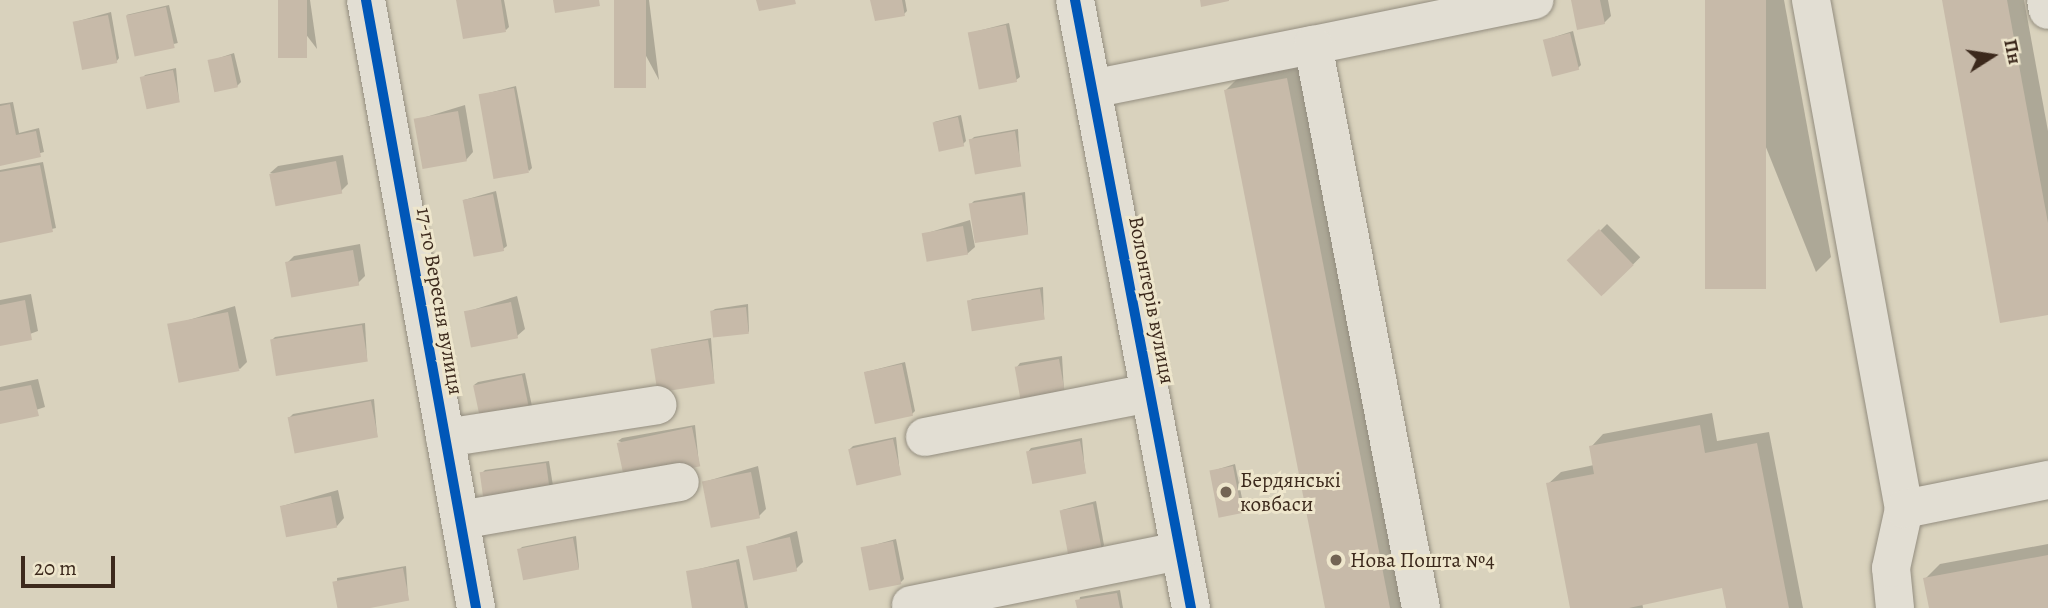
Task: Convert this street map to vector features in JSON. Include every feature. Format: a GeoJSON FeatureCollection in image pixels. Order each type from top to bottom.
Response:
{"type":"FeatureCollection","features":[{"type":"Feature","properties":{"kind":"street","name":"17-го Вересня вулиця"},"geometry":{"type":"LineString","coordinates":[[366,0],[476,608]]}},
{"type":"Feature","properties":{"kind":"street","name":"Волонтерів вулиця"},"geometry":{"type":"LineString","coordinates":[[1075,0],[1191,608]]}},
{"type":"Feature","properties":{"kind":"street"},"geometry":{"type":"LineString","coordinates":[[1092,89],[1534,0]]}},
{"type":"Feature","properties":{"kind":"street"},"geometry":{"type":"LineString","coordinates":[[1811,0],[1904,509],[1891,568],[1895,608]]}},
{"type":"Feature","properties":{"kind":"street"},"geometry":{"type":"LineString","coordinates":[[2046,0],[2048,10]]}},
{"type":"Feature","properties":{"kind":"street"},"geometry":{"type":"LineString","coordinates":[[1313,45],[1421,608]]}},
{"type":"Feature","properties":{"kind":"street"},"geometry":{"type":"LineString","coordinates":[[925,437],[1150,393]]}},
{"type":"Feature","properties":{"kind":"street"},"geometry":{"type":"LineString","coordinates":[[445,438],[657,405]]}},
{"type":"Feature","properties":{"kind":"street"},"geometry":{"type":"LineString","coordinates":[[1904,509],[2048,480]]}},
{"type":"Feature","properties":{"kind":"street"},"geometry":{"type":"LineString","coordinates":[[460,520],[680,482]]}},
{"type":"Feature","properties":{"kind":"street"},"geometry":{"type":"LineString","coordinates":[[911,605],[1180,551]]}},
{"type":"Feature","properties":{"kind":"building"},"geometry":{"type":"Polygon","coordinates":[[[278,0],[307,0],[307,58],[278,58],[278,0]]]}},
{"type":"Feature","properties":{"kind":"building"},"geometry":{"type":"Polygon","coordinates":[[[456,0],[501,0],[506,32],[463,39],[456,0]]]}},
{"type":"Feature","properties":{"kind":"building"},"geometry":{"type":"Polygon","coordinates":[[[553,0],[599,0],[600,6],[555,13],[553,0]]]}},
{"type":"Feature","properties":{"kind":"building"},"geometry":{"type":"Polygon","coordinates":[[[614,0],[646,0],[646,88],[614,88],[614,0]]]}},
{"type":"Feature","properties":{"kind":"building"},"geometry":{"type":"Polygon","coordinates":[[[756,0],[795,0],[796,4],[759,11],[756,0]]]}},
{"type":"Feature","properties":{"kind":"building"},"geometry":{"type":"Polygon","coordinates":[[[870,0],[902,0],[905,16],[875,21],[870,0]]]}},
{"type":"Feature","properties":{"kind":"building"},"geometry":{"type":"Polygon","coordinates":[[[1200,0],[1229,0],[1229,1],[1201,7],[1200,0]]]}},
{"type":"Feature","properties":{"kind":"building"},"geometry":{"type":"Polygon","coordinates":[[[1571,0],[1600,0],[1605,24],[1577,30],[1571,0]]]}},
{"type":"Feature","properties":{"kind":"building"},"geometry":{"type":"Polygon","coordinates":[[[1705,0],[1766,0],[1766,289],[1705,289],[1705,0]]]}},
{"type":"Feature","properties":{"kind":"building"},"geometry":{"type":"Polygon","coordinates":[[[1942,0],[2007,0],[2048,223],[2048,315],[2000,323],[1942,0]]]}},
{"type":"Feature","properties":{"kind":"building"},"geometry":{"type":"Polygon","coordinates":[[[166,7],[175,48],[135,57],[126,16],[166,7]]]}},
{"type":"Feature","properties":{"kind":"building"},"geometry":{"type":"Polygon","coordinates":[[[108,15],[117,63],[82,70],[73,22],[108,15]]]}},
{"type":"Feature","properties":{"kind":"building"},"geometry":{"type":"Polygon","coordinates":[[[1006,25],[1017,82],[979,89],[968,32],[1006,25]]]}},
{"type":"Feature","properties":{"kind":"building"},"geometry":{"type":"Polygon","coordinates":[[[1570,33],[1579,70],[1552,77],[1543,40],[1570,33]]]}},
{"type":"Feature","properties":{"kind":"building"},"geometry":{"type":"Polygon","coordinates":[[[231,55],[238,87],[214,92],[208,60],[231,55]]]}},
{"type":"Feature","properties":{"kind":"building"},"geometry":{"type":"Polygon","coordinates":[[[173,70],[180,102],[147,109],[140,77],[173,70]]]}},
{"type":"Feature","properties":{"kind":"building"},"geometry":{"type":"Polygon","coordinates":[[[1287,78],[1390,608],[1325,608],[1224,90],[1287,78]]]}},
{"type":"Feature","properties":{"kind":"building"},"geometry":{"type":"Polygon","coordinates":[[[514,88],[529,173],[493,179],[479,94],[514,88]]]}},
{"type":"Feature","properties":{"kind":"building"},"geometry":{"type":"Polygon","coordinates":[[[10,104],[16,135],[36,131],[41,157],[0,166],[0,106],[10,104]]]}},
{"type":"Feature","properties":{"kind":"building"},"geometry":{"type":"Polygon","coordinates":[[[458,111],[467,161],[423,169],[414,119],[458,111]]]}},
{"type":"Feature","properties":{"kind":"building"},"geometry":{"type":"Polygon","coordinates":[[[958,117],[964,146],[939,152],[933,122],[958,117]]]}},
{"type":"Feature","properties":{"kind":"building"},"geometry":{"type":"Polygon","coordinates":[[[1015,131],[1021,166],[975,175],[969,139],[1015,131]]]}},
{"type":"Feature","properties":{"kind":"building"},"geometry":{"type":"Polygon","coordinates":[[[336,161],[342,193],[276,206],[269,174],[336,161]]]}},
{"type":"Feature","properties":{"kind":"building"},"geometry":{"type":"Polygon","coordinates":[[[40,165],[53,232],[0,243],[0,172],[40,165]]]}},
{"type":"Feature","properties":{"kind":"building"},"geometry":{"type":"Polygon","coordinates":[[[493,194],[504,251],[474,257],[463,200],[493,194]]]}},
{"type":"Feature","properties":{"kind":"building"},"geometry":{"type":"Polygon","coordinates":[[[1022,195],[1028,235],[975,243],[969,203],[1022,195]]]}},
{"type":"Feature","properties":{"kind":"building"},"geometry":{"type":"Polygon","coordinates":[[[963,226],[968,255],[927,262],[922,233],[963,226]]]}},
{"type":"Feature","properties":{"kind":"building"},"geometry":{"type":"Polygon","coordinates":[[[1599,229],[1634,265],[1601,296],[1567,260],[1599,229]]]}},
{"type":"Feature","properties":{"kind":"building"},"geometry":{"type":"Polygon","coordinates":[[[353,250],[359,285],[291,297],[285,262],[353,250]]]}},
{"type":"Feature","properties":{"kind":"building"},"geometry":{"type":"Polygon","coordinates":[[[1040,289],[1045,320],[972,331],[967,301],[1040,289]]]}},
{"type":"Feature","properties":{"kind":"building"},"geometry":{"type":"Polygon","coordinates":[[[25,300],[32,340],[0,346],[0,305],[25,300]]]}},
{"type":"Feature","properties":{"kind":"building"},"geometry":{"type":"Polygon","coordinates":[[[511,302],[518,338],[471,347],[464,311],[511,302]]]}},
{"type":"Feature","properties":{"kind":"building"},"geometry":{"type":"Polygon","coordinates":[[[746,307],[749,334],[713,338],[710,311],[746,307]]]}},
{"type":"Feature","properties":{"kind":"building"},"geometry":{"type":"Polygon","coordinates":[[[228,312],[239,371],[179,383],[167,324],[228,312]]]}},
{"type":"Feature","properties":{"kind":"building"},"geometry":{"type":"Polygon","coordinates":[[[362,325],[368,362],[276,376],[270,340],[362,325]]]}},
{"type":"Feature","properties":{"kind":"building"},"geometry":{"type":"Polygon","coordinates":[[[708,340],[715,383],[658,393],[651,349],[708,340]]]}},
{"type":"Feature","properties":{"kind":"building"},"geometry":{"type":"Polygon","coordinates":[[[1059,359],[1065,394],[1021,402],[1015,367],[1059,359]]]}},
{"type":"Feature","properties":{"kind":"building"},"geometry":{"type":"Polygon","coordinates":[[[902,364],[913,416],[875,424],[864,372],[902,364]]]}},
{"type":"Feature","properties":{"kind":"building"},"geometry":{"type":"Polygon","coordinates":[[[522,375],[531,416],[482,426],[473,385],[522,375]]]}},
{"type":"Feature","properties":{"kind":"building"},"geometry":{"type":"Polygon","coordinates":[[[31,385],[39,416],[0,424],[0,391],[31,385]]]}},
{"type":"Feature","properties":{"kind":"building"},"geometry":{"type":"Polygon","coordinates":[[[371,401],[378,437],[295,454],[288,417],[371,401]]]}},
{"type":"Feature","properties":{"kind":"building"},"geometry":{"type":"Polygon","coordinates":[[[1700,425],[1705,453],[1757,443],[1789,608],[1726,608],[1722,588],[1629,608],[1570,608],[1546,483],[1594,474],[1589,446],[1700,425]]]}},
{"type":"Feature","properties":{"kind":"building"},"geometry":{"type":"Polygon","coordinates":[[[692,427],[700,466],[625,482],[617,443],[692,427]]]}},
{"type":"Feature","properties":{"kind":"building"},"geometry":{"type":"Polygon","coordinates":[[[893,439],[901,475],[857,485],[848,449],[893,439]]]}},
{"type":"Feature","properties":{"kind":"building"},"geometry":{"type":"Polygon","coordinates":[[[1080,441],[1086,473],[1032,484],[1026,451],[1080,441]]]}},
{"type":"Feature","properties":{"kind":"building"},"geometry":{"type":"Polygon","coordinates":[[[546,463],[551,497],[484,506],[480,472],[546,463]]]}},
{"type":"Feature","properties":{"kind":"building","name":"Бердянські ковбаси"},"geometry":{"type":"Polygon","coordinates":[[[1233,466],[1242,513],[1219,518],[1209,471],[1233,466]]]}},
{"type":"Feature","properties":{"kind":"building"},"geometry":{"type":"Polygon","coordinates":[[[751,472],[760,518],[711,528],[702,482],[751,472]]]}},
{"type":"Feature","properties":{"kind":"building"},"geometry":{"type":"Polygon","coordinates":[[[331,496],[337,527],[286,537],[280,506],[331,496]]]}},
{"type":"Feature","properties":{"kind":"building"},"geometry":{"type":"Polygon","coordinates":[[[1093,504],[1102,550],[1069,557],[1060,510],[1093,504]]]}},
{"type":"Feature","properties":{"kind":"building"},"geometry":{"type":"Polygon","coordinates":[[[790,537],[797,571],[753,581],[746,546],[790,537]]]}},
{"type":"Feature","properties":{"kind":"building"},"geometry":{"type":"Polygon","coordinates":[[[573,538],[579,569],[523,580],[517,549],[573,538]]]}},
{"type":"Feature","properties":{"kind":"building"},"geometry":{"type":"Polygon","coordinates":[[[893,541],[901,584],[869,590],[861,547],[893,541]]]}},
{"type":"Feature","properties":{"kind":"building"},"geometry":{"type":"Polygon","coordinates":[[[2048,555],[2048,608],[1929,608],[1923,578],[2048,555]]]}},
{"type":"Feature","properties":{"kind":"building"},"geometry":{"type":"Polygon","coordinates":[[[736,562],[745,608],[692,608],[686,571],[736,562]]]}},
{"type":"Feature","properties":{"kind":"building"},"geometry":{"type":"Polygon","coordinates":[[[403,568],[409,600],[370,608],[337,608],[332,582],[403,568]]]}},
{"type":"Feature","properties":{"kind":"building"},"geometry":{"type":"Polygon","coordinates":[[[1117,593],[1120,608],[1077,608],[1075,600],[1117,593]]]}},
{"type":"Feature","properties":{"kind":"cycle path"},"geometry":{"type":"LineString","coordinates":[[366,0],[476,608]]}},
{"type":"Feature","properties":{"kind":"cycle path"},"geometry":{"type":"LineString","coordinates":[[1075,0],[1191,608]]}},
{"type":"Feature","properties":{"kind":"place","name":"Бердянські ковбаси"},"geometry":{"type":"Point","coordinates":[1226,492]}},
{"type":"Feature","properties":{"kind":"place","name":"Нова Пошта №4"},"geometry":{"type":"Point","coordinates":[1336,560]}}]}
